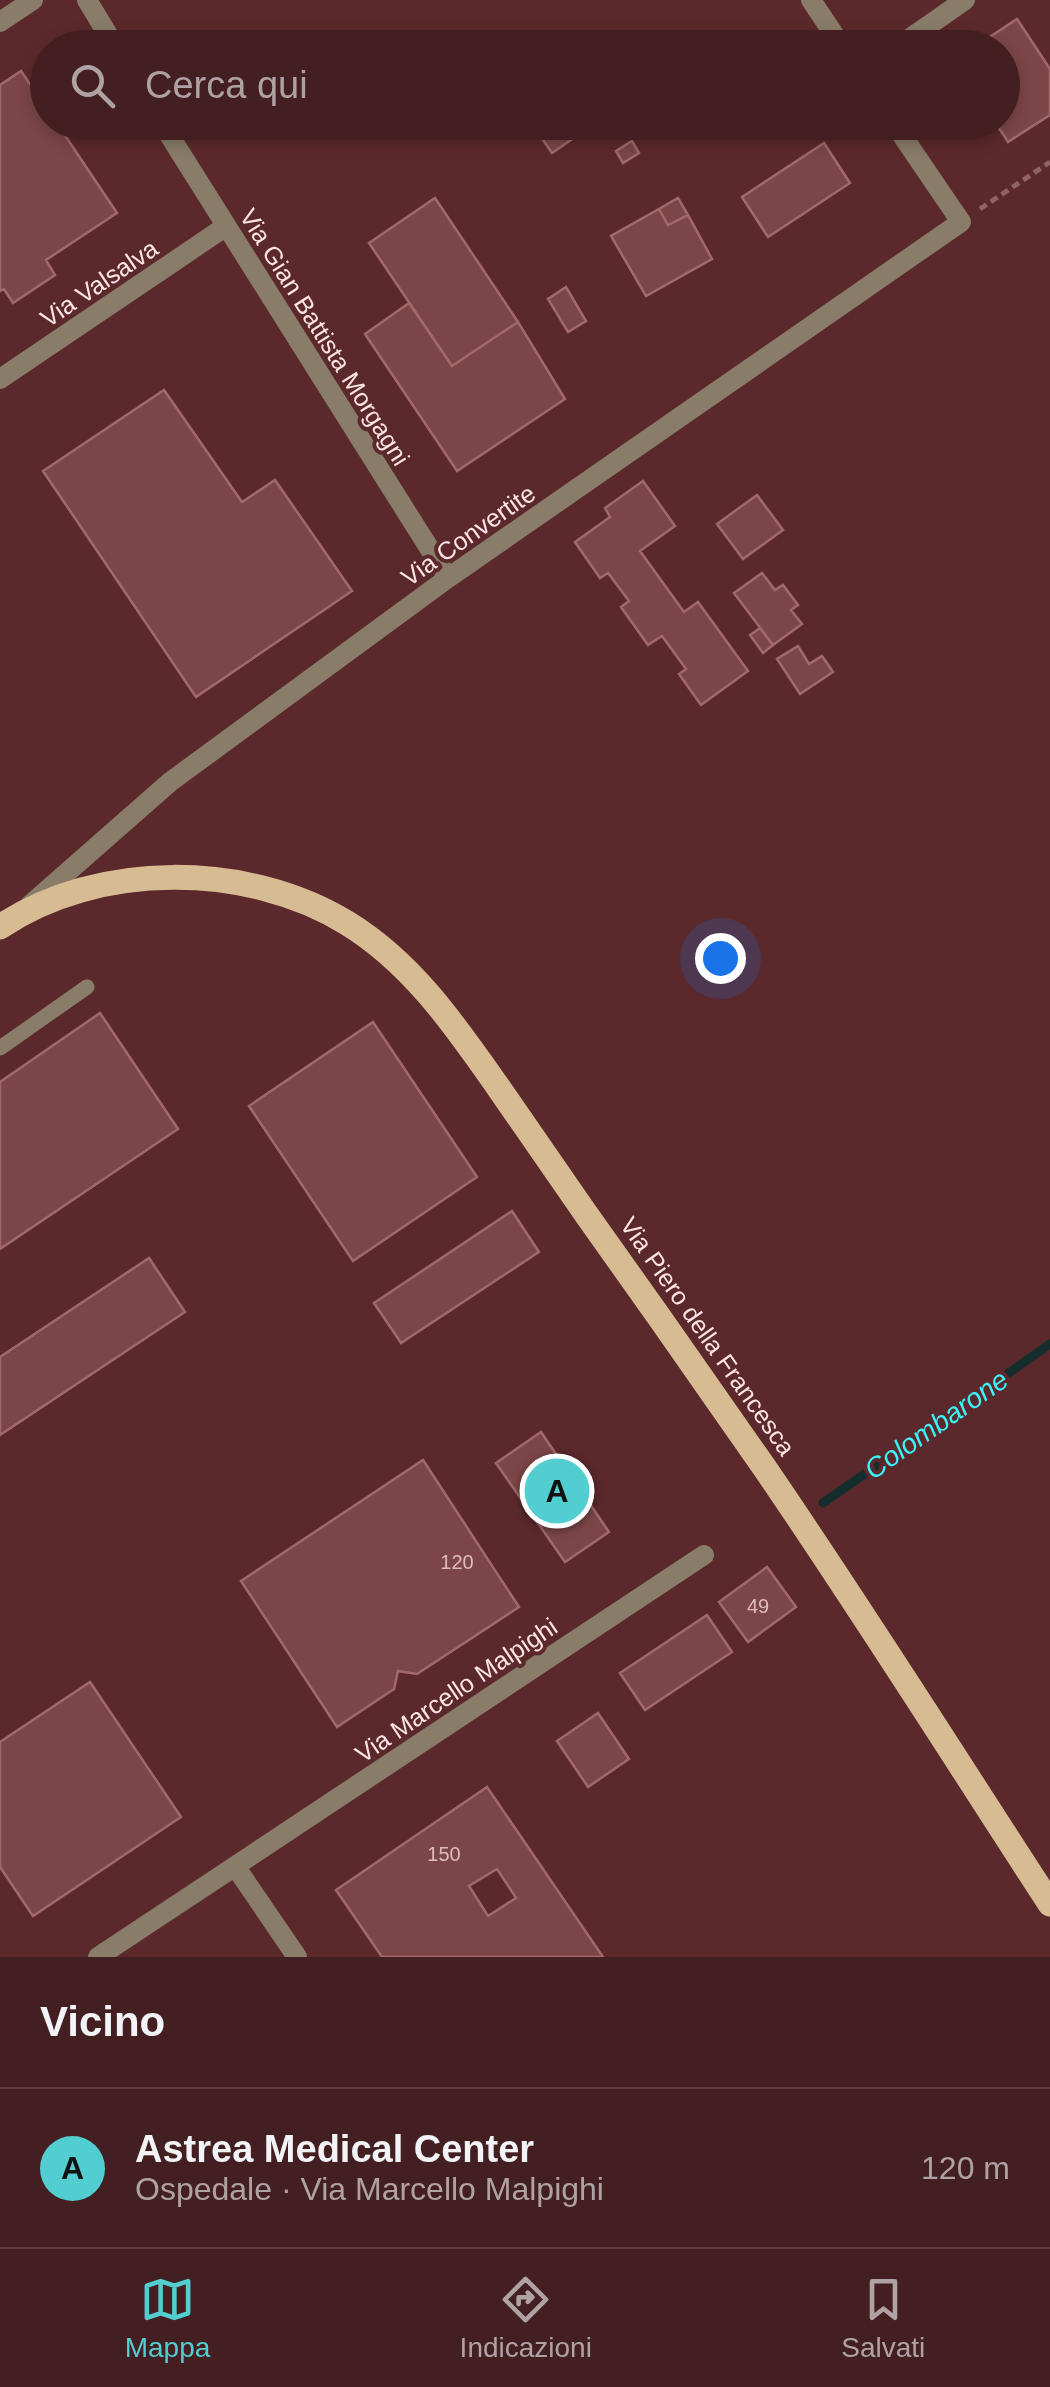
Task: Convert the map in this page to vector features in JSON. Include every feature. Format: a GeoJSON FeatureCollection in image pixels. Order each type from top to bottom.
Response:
{"type":"FeatureCollection","features":[{"type":"Feature","properties":{"kind":"main road","name":"Via Piero della Francesca"},"geometry":{"type":"LineString","coordinates":[[11,920],[70,894],[124,882],[167,879],[242,884],[316,906],[382,948],[450,1019],[766,1469],[1050,1904]]}},
{"type":"Feature","properties":{"kind":"street"},"geometry":{"type":"LineString","coordinates":[[0,22],[34,0]]}},
{"type":"Feature","properties":{"kind":"street"},"geometry":{"type":"LineString","coordinates":[[87,0],[105,30]]}},
{"type":"Feature","properties":{"kind":"street"},"geometry":{"type":"LineString","coordinates":[[810,0],[830,30]]}},
{"type":"Feature","properties":{"kind":"street"},"geometry":{"type":"LineString","coordinates":[[922,30],[965,0]]}},
{"type":"Feature","properties":{"kind":"street","name":"Via Gian Battista Morgagni"},"geometry":{"type":"LineString","coordinates":[[173,140],[448,578]]}},
{"type":"Feature","properties":{"kind":"street"},"geometry":{"type":"LineString","coordinates":[[906,140],[961,222]]}},
{"type":"Feature","properties":{"kind":"street","name":"Via Convertite"},"geometry":{"type":"LineString","coordinates":[[11,920],[170,782],[448,578],[961,222]]}},
{"type":"Feature","properties":{"kind":"street","name":"Via Valsalva"},"geometry":{"type":"LineString","coordinates":[[0,379],[225,227]]}},
{"type":"Feature","properties":{"kind":"street","name":"Via Marcello Malpighi"},"geometry":{"type":"LineString","coordinates":[[98,1957],[704,1555]]}},
{"type":"Feature","properties":{"kind":"street"},"geometry":{"type":"LineString","coordinates":[[235,1866],[297,1957]]}},
{"type":"Feature","properties":{"kind":"lane"},"geometry":{"type":"LineString","coordinates":[[0,1048],[86,987]]}},
{"type":"Feature","properties":{"kind":"path"},"geometry":{"type":"LineString","coordinates":[[961,222],[1050,162]]}},
{"type":"Feature","properties":{"kind":"building"},"geometry":{"type":"Polygon","coordinates":[[[1017,19],[1050,69],[1050,115],[1020,134],[1020,30],[1000,30],[1017,19]]]}},
{"type":"Feature","properties":{"kind":"building"},"geometry":{"type":"Polygon","coordinates":[[[21,71],[30,84],[30,140],[68,140],[117,213],[46,260],[55,275],[13,303],[4,289],[0,291],[0,85],[21,71]]]}},
{"type":"Feature","properties":{"kind":"building"},"geometry":{"type":"Polygon","coordinates":[[[543,140],[571,140],[552,153],[543,140]]]}},
{"type":"Feature","properties":{"kind":"building"},"geometry":{"type":"Polygon","coordinates":[[[632,141],[639,153],[623,163],[616,151],[632,141]]]}},
{"type":"Feature","properties":{"kind":"building"},"geometry":{"type":"Polygon","coordinates":[[[824,143],[850,183],[768,237],[742,197],[824,143]]]}},
{"type":"Feature","properties":{"kind":"building"},"geometry":{"type":"Polygon","coordinates":[[[435,198],[518,322],[452,366],[369,243],[435,198]]]}},
{"type":"Feature","properties":{"kind":"building"},"geometry":{"type":"Polygon","coordinates":[[[678,198],[688,215],[668,225],[659,209],[678,198]]]}},
{"type":"Feature","properties":{"kind":"building"},"geometry":{"type":"Polygon","coordinates":[[[659,209],[668,225],[688,215],[712,259],[646,296],[611,236],[659,209]]]}},
{"type":"Feature","properties":{"kind":"building"},"geometry":{"type":"Polygon","coordinates":[[[566,287],[586,321],[568,332],[548,299],[566,287]]]}},
{"type":"Feature","properties":{"kind":"building"},"geometry":{"type":"Polygon","coordinates":[[[409,303],[452,366],[518,322],[565,399],[457,471],[365,334],[409,303]]]}},
{"type":"Feature","properties":{"kind":"building"},"geometry":{"type":"Polygon","coordinates":[[[164,390],[242,502],[275,480],[352,591],[196,697],[43,471],[164,390]]]}},
{"type":"Feature","properties":{"kind":"building"},"geometry":{"type":"Polygon","coordinates":[[[643,481],[675,526],[640,551],[684,612],[698,602],[748,671],[701,705],[679,674],[686,669],[662,636],[648,645],[621,607],[629,601],[608,573],[600,578],[575,542],[610,517],[605,508],[643,481]]]}},
{"type":"Feature","properties":{"kind":"building"},"geometry":{"type":"Polygon","coordinates":[[[757,495],[783,530],[743,559],[717,524],[757,495]]]}},
{"type":"Feature","properties":{"kind":"building"},"geometry":{"type":"Polygon","coordinates":[[[762,573],[775,590],[783,585],[798,605],[791,610],[802,624],[773,645],[734,593],[762,573]]]}},
{"type":"Feature","properties":{"kind":"building"},"geometry":{"type":"Polygon","coordinates":[[[760,628],[773,645],[763,653],[750,635],[760,628]]]}},
{"type":"Feature","properties":{"kind":"building"},"geometry":{"type":"Polygon","coordinates":[[[798,646],[809,664],[822,656],[833,672],[800,694],[777,659],[798,646]]]}},
{"type":"Feature","properties":{"kind":"building"},"geometry":{"type":"Polygon","coordinates":[[[100,1013],[178,1129],[0,1249],[0,1082],[100,1013]]]}},
{"type":"Feature","properties":{"kind":"building"},"geometry":{"type":"Polygon","coordinates":[[[373,1022],[477,1177],[353,1261],[249,1106],[373,1022]]]}},
{"type":"Feature","properties":{"kind":"building"},"geometry":{"type":"Polygon","coordinates":[[[512,1211],[539,1252],[401,1343],[374,1303],[512,1211]]]}},
{"type":"Feature","properties":{"kind":"building"},"geometry":{"type":"Polygon","coordinates":[[[149,1258],[185,1312],[0,1435],[0,1357],[149,1258]]]}},
{"type":"Feature","properties":{"kind":"building"},"geometry":{"type":"Polygon","coordinates":[[[541,1432],[609,1532],[565,1562],[496,1463],[541,1432]]]}},
{"type":"Feature","properties":{"kind":"building"},"geometry":{"type":"Polygon","coordinates":[[[423,1460],[519,1607],[417,1674],[398,1671],[394,1689],[337,1727],[241,1581],[423,1460]]]}},
{"type":"Feature","properties":{"kind":"building"},"geometry":{"type":"Polygon","coordinates":[[[767,1567],[796,1607],[748,1642],[719,1602],[767,1567]]]}},
{"type":"Feature","properties":{"kind":"building"},"geometry":{"type":"Polygon","coordinates":[[[707,1615],[732,1652],[645,1710],[620,1673],[707,1615]]]}},
{"type":"Feature","properties":{"kind":"building"},"geometry":{"type":"Polygon","coordinates":[[[90,1682],[181,1817],[33,1916],[0,1867],[0,1742],[90,1682]]]}},
{"type":"Feature","properties":{"kind":"building"},"geometry":{"type":"Polygon","coordinates":[[[598,1713],[629,1759],[588,1787],[557,1741],[598,1713]]]}},
{"type":"Feature","properties":{"kind":"building"},"geometry":{"type":"Polygon","coordinates":[[[487,1787],[603,1957],[382,1957],[336,1890],[487,1787]],[[497,1869],[469,1886],[488,1916],[516,1898],[497,1869]]]}},
{"type":"Feature","properties":{"kind":"waterway","name":"Colombarone"},"geometry":{"type":"LineString","coordinates":[[823,1503],[1050,1344]]}},
{"type":"Feature","properties":{"kind":"place","name":"Astrea Medical Center"},"geometry":{"type":"Point","coordinates":[557,1491]}}]}
